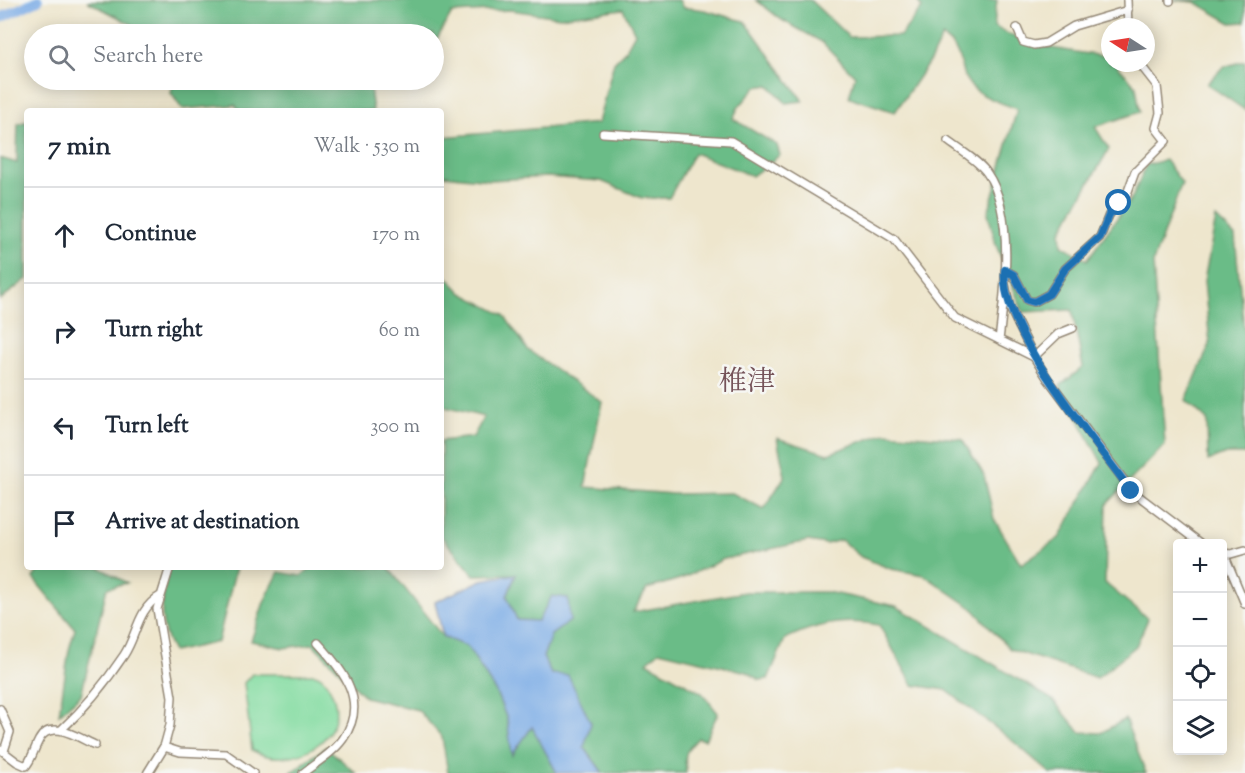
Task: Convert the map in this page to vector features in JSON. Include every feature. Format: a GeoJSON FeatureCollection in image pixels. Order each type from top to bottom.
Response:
{"type":"FeatureCollection","features":[{"type":"Feature","properties":{"kind":"street"},"geometry":{"type":"LineString","coordinates":[[1127,0],[1128,18]]}},
{"type":"Feature","properties":{"kind":"street"},"geometry":{"type":"LineString","coordinates":[[1017,27],[1023,42],[1034,45],[1046,43],[1074,26],[1128,10]]}},
{"type":"Feature","properties":{"kind":"street"},"geometry":{"type":"LineString","coordinates":[[1005,270],[1014,275],[1027,300],[1034,302],[1049,294],[1065,269],[1100,237],[1109,215],[1127,194],[1135,172],[1166,141],[1156,128],[1160,113],[1157,86],[1147,72]]}},
{"type":"Feature","properties":{"kind":"street"},"geometry":{"type":"LineString","coordinates":[[603,133],[731,141],[894,239],[955,318],[1034,357]]}},
{"type":"Feature","properties":{"kind":"street"},"geometry":{"type":"LineString","coordinates":[[948,141],[987,172],[1002,204],[1006,232],[1004,280],[1006,305],[999,340]]}},
{"type":"Feature","properties":{"kind":"street"},"geometry":{"type":"LineString","coordinates":[[1006,305],[1048,380],[1131,491],[1197,539]]}},
{"type":"Feature","properties":{"kind":"street"},"geometry":{"type":"LineString","coordinates":[[1034,357],[1058,334],[1073,328]]}},
{"type":"Feature","properties":{"kind":"street"},"geometry":{"type":"LineString","coordinates":[[1227,552],[1245,550]]}},
{"type":"Feature","properties":{"kind":"street"},"geometry":{"type":"LineString","coordinates":[[1227,562],[1245,604]]}},
{"type":"Feature","properties":{"kind":"street"},"geometry":{"type":"LineString","coordinates":[[148,773],[164,747],[171,725],[172,697],[157,609],[169,570]]}},
{"type":"Feature","properties":{"kind":"street"},"geometry":{"type":"LineString","coordinates":[[62,730],[84,708],[118,664],[126,652],[140,618],[150,604],[160,596]]}},
{"type":"Feature","properties":{"kind":"street"},"geometry":{"type":"LineString","coordinates":[[303,773],[343,739],[350,726],[353,708],[352,691],[345,674],[318,643]]}},
{"type":"Feature","properties":{"kind":"street"},"geometry":{"type":"LineString","coordinates":[[0,709],[10,732],[2,750],[24,769],[34,755],[38,741],[44,732],[62,730],[95,745]]}},
{"type":"Feature","properties":{"kind":"street"},"geometry":{"type":"LineString","coordinates":[[164,747],[180,752],[226,754],[253,773]]}},
{"type":"Feature","properties":{"kind":"green space"},"geometry":{"type":"Polygon","coordinates":[[[679,0],[683,8],[745,21],[803,101],[786,103],[769,85],[756,87],[738,108],[733,119],[777,145],[780,155],[752,176],[694,153],[669,198],[642,198],[601,181],[547,177],[490,180],[444,175],[444,137],[598,123],[614,62],[625,51],[635,33],[623,9],[560,17],[510,10],[452,13],[444,27],[444,24],[131,24],[87,1],[679,0]]]}},
{"type":"Feature","properties":{"kind":"green space"},"geometry":{"type":"Polygon","coordinates":[[[756,0],[810,0],[849,37],[900,36],[922,8],[917,0],[997,0],[994,26],[1035,44],[1101,56],[1101,72],[1123,72],[1136,86],[1140,112],[1095,127],[1109,149],[1061,231],[1062,245],[1087,260],[1133,196],[1146,165],[1165,160],[1182,183],[1153,262],[1165,445],[1107,504],[1105,583],[1148,619],[1136,646],[1097,678],[1010,649],[972,608],[924,575],[891,569],[861,557],[841,540],[826,544],[808,541],[724,559],[683,578],[647,589],[633,612],[745,592],[827,592],[896,606],[1053,700],[1080,732],[1101,733],[1125,719],[1146,773],[1050,773],[946,690],[913,685],[879,625],[843,622],[819,626],[785,639],[768,679],[759,680],[747,672],[659,651],[647,662],[702,693],[718,713],[705,740],[698,738],[687,751],[686,773],[603,773],[584,747],[591,723],[551,674],[543,657],[551,635],[570,621],[552,596],[538,621],[517,620],[507,596],[516,574],[474,575],[444,540],[444,441],[473,437],[484,417],[444,407],[444,274],[462,293],[504,315],[528,350],[602,402],[585,487],[673,494],[732,493],[764,509],[785,476],[777,438],[828,454],[885,433],[962,439],[984,475],[994,519],[1021,564],[1059,538],[1102,463],[1060,386],[1083,367],[1072,310],[1023,312],[996,245],[988,213],[1017,109],[986,96],[970,85],[963,73],[955,49],[942,37],[931,59],[895,112],[849,97],[855,76],[822,42],[782,20],[756,0]]]}},
{"type":"Feature","properties":{"kind":"green space"},"geometry":{"type":"Polygon","coordinates":[[[1173,0],[1245,0],[1245,22],[1231,23],[1195,2],[1173,0]]]}},
{"type":"Feature","properties":{"kind":"green space"},"geometry":{"type":"Polygon","coordinates":[[[1245,61],[1245,110],[1207,84],[1223,67],[1245,61]]]}},
{"type":"Feature","properties":{"kind":"green space"},"geometry":{"type":"Polygon","coordinates":[[[172,90],[370,90],[373,108],[238,108],[235,105],[181,108],[171,93],[172,90]]]}},
{"type":"Feature","properties":{"kind":"green space"},"geometry":{"type":"Polygon","coordinates":[[[24,122],[24,281],[0,300],[0,158],[17,163],[18,124],[24,122]]]}},
{"type":"Feature","properties":{"kind":"green space"},"geometry":{"type":"Polygon","coordinates":[[[1216,218],[1235,236],[1245,340],[1245,454],[1226,454],[1208,461],[1207,420],[1186,400],[1210,344],[1204,281],[1216,218]]]}},
{"type":"Feature","properties":{"kind":"green space"},"geometry":{"type":"Polygon","coordinates":[[[39,570],[104,570],[127,583],[107,588],[81,695],[59,714],[69,650],[75,629],[33,578],[39,570]]]}},
{"type":"Feature","properties":{"kind":"green space"},"geometry":{"type":"Polygon","coordinates":[[[168,570],[235,570],[218,642],[173,652],[164,631],[163,600],[168,570]]]}},
{"type":"Feature","properties":{"kind":"green space"},"geometry":{"type":"Polygon","coordinates":[[[308,570],[390,570],[443,637],[468,647],[496,692],[507,719],[512,755],[532,726],[557,773],[448,773],[442,737],[418,710],[365,697],[313,644],[283,648],[251,641],[264,602],[279,572],[301,576],[308,570]]]}},
{"type":"Feature","properties":{"kind":"green space"},"geometry":{"type":"Polygon","coordinates":[[[252,674],[314,674],[322,677],[330,689],[336,707],[334,722],[327,736],[300,754],[284,757],[267,756],[252,750],[244,683],[252,674]]]}},
{"type":"Feature","properties":{"kind":"green space"},"geometry":{"type":"Polygon","coordinates":[[[326,747],[356,773],[290,773],[326,747]]]}},
{"type":"Feature","properties":{"kind":"water"},"geometry":{"type":"Polygon","coordinates":[[[516,574],[507,596],[517,620],[538,621],[552,596],[568,598],[570,621],[551,635],[543,657],[551,674],[568,675],[591,723],[584,747],[603,773],[557,773],[532,727],[512,755],[507,719],[496,692],[468,647],[443,637],[435,602],[482,580],[516,574]]]}},
{"type":"Feature","properties":{"kind":"waterway"},"geometry":{"type":"LineString","coordinates":[[0,18],[38,0]]}},
{"type":"Feature","properties":{"kind":"district","name":"椎津"},"geometry":{"type":"Point","coordinates":[747,383]}},
{"type":"Feature","properties":{"kind":"route"},"geometry":{"type":"LineString","coordinates":[[1119,203],[1109,215],[1100,237],[1065,269],[1049,294],[1034,302],[1027,300],[1014,275],[1005,270],[1004,280],[1010,308],[1034,357],[1048,380],[1131,491]]}}]}
